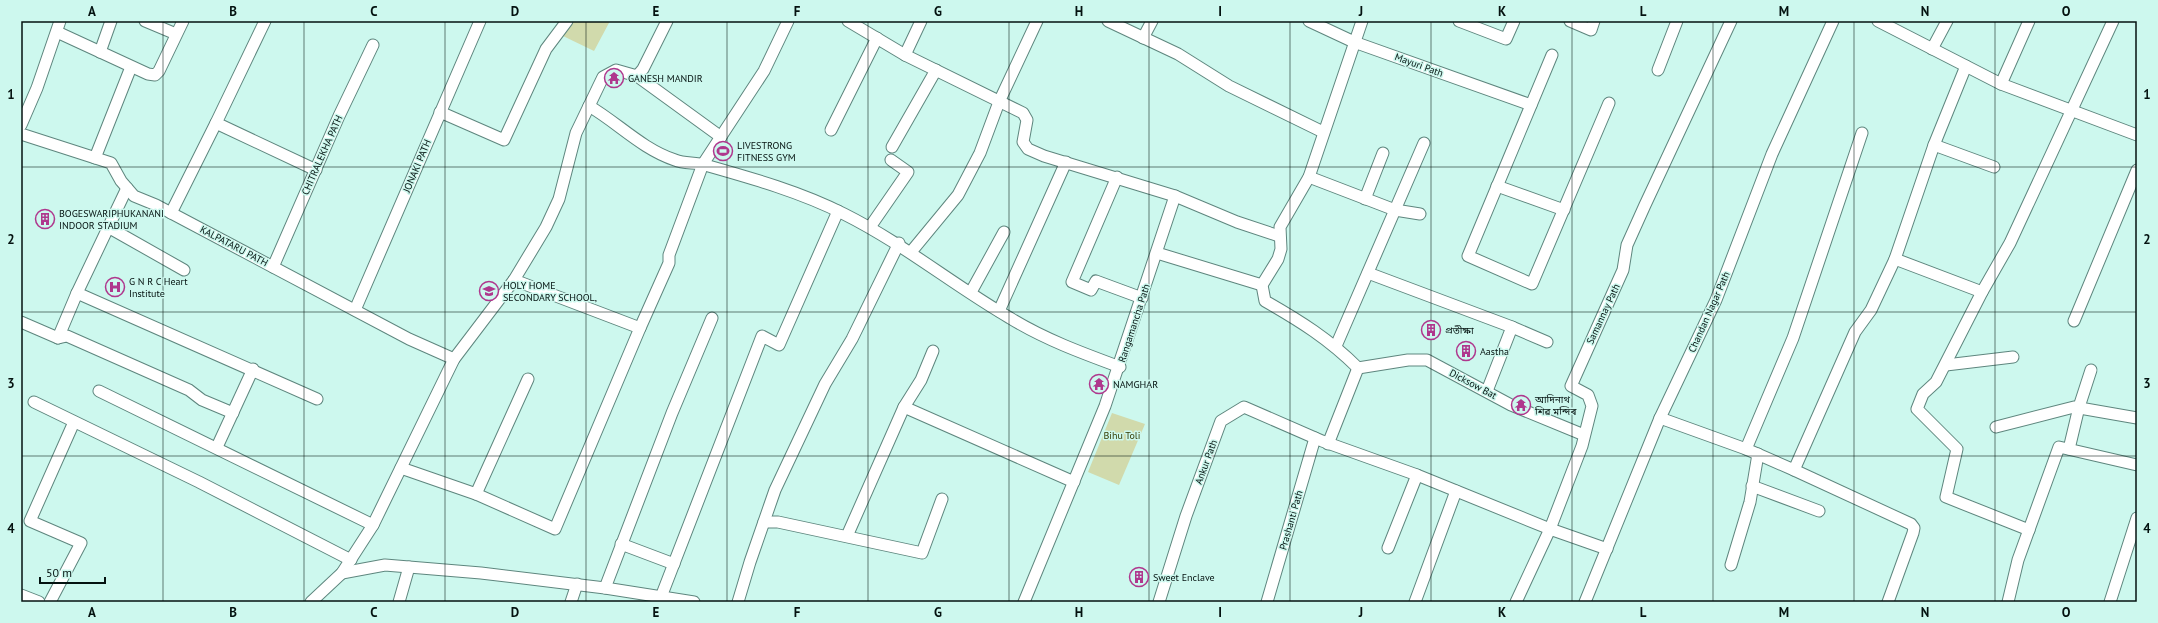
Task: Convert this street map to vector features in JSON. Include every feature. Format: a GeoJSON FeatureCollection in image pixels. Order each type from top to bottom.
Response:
{"type":"FeatureCollection","features":[{"type":"Feature","properties":{"kind":"street"},"geometry":{"type":"LineString","coordinates":[[21,125],[37,88],[60,21]]}},
{"type":"Feature","properties":{"kind":"street"},"geometry":{"type":"LineString","coordinates":[[100,52],[111,21]]}},
{"type":"Feature","properties":{"kind":"street"},"geometry":{"type":"LineString","coordinates":[[145,21],[176,34]]}},
{"type":"Feature","properties":{"kind":"street"},"geometry":{"type":"LineString","coordinates":[[57,32],[132,67],[148,74],[155,75],[159,71],[182,21]]}},
{"type":"Feature","properties":{"kind":"street"},"geometry":{"type":"LineString","coordinates":[[171,213],[265,21]]}},
{"type":"Feature","properties":{"kind":"street","name":"JONAKI PATH"},"geometry":{"type":"LineString","coordinates":[[355,310],[480,21]]}},
{"type":"Feature","properties":{"kind":"street"},"geometry":{"type":"LineString","coordinates":[[440,112],[504,140],[546,49],[568,21]]}},
{"type":"Feature","properties":{"kind":"street"},"geometry":{"type":"LineString","coordinates":[[637,76],[643,70],[667,21]]}},
{"type":"Feature","properties":{"kind":"street"},"geometry":{"type":"LineString","coordinates":[[401,468],[476,494],[555,529],[669,263],[669,255],[703,164],[764,71],[788,21]]}},
{"type":"Feature","properties":{"kind":"street"},"geometry":{"type":"LineString","coordinates":[[848,21],[905,55],[1023,113],[1026,120],[1023,142],[1028,149],[1175,196],[1237,222],[1279,236]]}},
{"type":"Feature","properties":{"kind":"street"},"geometry":{"type":"LineString","coordinates":[[905,55],[921,21]]}},
{"type":"Feature","properties":{"kind":"street"},"geometry":{"type":"LineString","coordinates":[[911,252],[958,195],[980,153],[999,102],[1037,21]]}},
{"type":"Feature","properties":{"kind":"street"},"geometry":{"type":"LineString","coordinates":[[1108,21],[1178,54],[1229,86],[1323,132]]}},
{"type":"Feature","properties":{"kind":"street"},"geometry":{"type":"LineString","coordinates":[[1143,38],[1152,21]]}},
{"type":"Feature","properties":{"kind":"street","name":"Mayuri Path"},"geometry":{"type":"LineString","coordinates":[[1309,21],[1354,42],[1531,105]]}},
{"type":"Feature","properties":{"kind":"street"},"geometry":{"type":"LineString","coordinates":[[1328,444],[1358,368],[1336,346],[1294,317],[1264,301],[1262,285],[1278,259],[1280,249],[1280,227],[1309,177],[1323,132],[1362,21]]}},
{"type":"Feature","properties":{"kind":"street"},"geometry":{"type":"LineString","coordinates":[[1458,21],[1506,39],[1514,21]]}},
{"type":"Feature","properties":{"kind":"street"},"geometry":{"type":"LineString","coordinates":[[1570,21],[1591,30],[1594,21]]}},
{"type":"Feature","properties":{"kind":"street"},"geometry":{"type":"LineString","coordinates":[[1658,70],[1677,21]]}},
{"type":"Feature","properties":{"kind":"street","name":"Samannay Path"},"geometry":{"type":"LineString","coordinates":[[1516,602],[1550,529],[1584,435],[1592,406],[1588,395],[1571,386],[1623,270],[1627,245],[1731,21]]}},
{"type":"Feature","properties":{"kind":"street","name":"Chandan Nagar Path"},"geometry":{"type":"LineString","coordinates":[[1585,602],[1660,418],[1716,300],[1772,154],[1833,21]]}},
{"type":"Feature","properties":{"kind":"street"},"geometry":{"type":"LineString","coordinates":[[1878,21],[2001,84],[2137,135]]}},
{"type":"Feature","properties":{"kind":"street"},"geometry":{"type":"LineString","coordinates":[[1932,49],[1947,21]]}},
{"type":"Feature","properties":{"kind":"street"},"geometry":{"type":"LineString","coordinates":[[2001,84],[2029,21]]}},
{"type":"Feature","properties":{"kind":"street"},"geometry":{"type":"LineString","coordinates":[[2029,530],[1946,496],[1957,449],[1917,409],[1923,394],[1936,382],[1946,365],[1982,292],[2010,243],[2073,112],[2114,21]]}},
{"type":"Feature","properties":{"kind":"street"},"geometry":{"type":"LineString","coordinates":[[831,130],[877,38]]}},
{"type":"Feature","properties":{"kind":"street","name":"CHITRALEKHA PATH"},"geometry":{"type":"LineString","coordinates":[[273,267],[373,45]]}},
{"type":"Feature","properties":{"kind":"street"},"geometry":{"type":"LineString","coordinates":[[1552,55],[1468,256],[1532,284],[1609,103]]}},
{"type":"Feature","properties":{"kind":"street"},"geometry":{"type":"LineString","coordinates":[[1794,470],[1855,332],[1871,310],[1895,259],[1934,145],[1966,66]]}},
{"type":"Feature","properties":{"kind":"street"},"geometry":{"type":"LineString","coordinates":[[95,158],[132,67]]}},
{"type":"Feature","properties":{"kind":"street"},"geometry":{"type":"LineString","coordinates":[[311,602],[342,573],[373,525],[454,359],[514,280],[546,228],[559,199],[576,133],[603,77],[616,70],[637,76],[721,137]]}},
{"type":"Feature","properties":{"kind":"street"},"geometry":{"type":"LineString","coordinates":[[892,147],[936,70]]}},
{"type":"Feature","properties":{"kind":"street"},"geometry":{"type":"LineString","coordinates":[[589,106],[606,116],[619,129],[642,144],[676,161],[703,164],[789,191],[838,211],[899,243],[999,311],[1062,345],[1120,366]]}},
{"type":"Feature","properties":{"kind":"street"},"geometry":{"type":"LineString","coordinates":[[216,122],[316,170]]}},
{"type":"Feature","properties":{"kind":"street"},"geometry":{"type":"LineString","coordinates":[[1746,449],[1793,338],[1862,133]]}},
{"type":"Feature","properties":{"kind":"street","name":"KALPATARU PATH"},"geometry":{"type":"LineString","coordinates":[[21,134],[111,163],[134,196],[171,213],[409,339],[454,359]]}},
{"type":"Feature","properties":{"kind":"street"},"geometry":{"type":"LineString","coordinates":[[1336,346],[1424,143]]}},
{"type":"Feature","properties":{"kind":"street"},"geometry":{"type":"LineString","coordinates":[[1934,145],[1994,168]]}},
{"type":"Feature","properties":{"kind":"street"},"geometry":{"type":"LineString","coordinates":[[1365,199],[1383,153]]}},
{"type":"Feature","properties":{"kind":"street"},"geometry":{"type":"LineString","coordinates":[[870,227],[908,172],[890,160]]}},
{"type":"Feature","properties":{"kind":"street"},"geometry":{"type":"LineString","coordinates":[[999,311],[1066,162]]}},
{"type":"Feature","properties":{"kind":"street"},"geometry":{"type":"LineString","coordinates":[[2074,321],[2137,170]]}},
{"type":"Feature","properties":{"kind":"street"},"geometry":{"type":"LineString","coordinates":[[1117,177],[1072,282],[1091,290],[1096,280],[1142,298]]}},
{"type":"Feature","properties":{"kind":"street"},"geometry":{"type":"LineString","coordinates":[[1309,177],[1395,210],[1420,214]]}},
{"type":"Feature","properties":{"kind":"street"},"geometry":{"type":"LineString","coordinates":[[1497,186],[1564,210]]}},
{"type":"Feature","properties":{"kind":"street"},"geometry":{"type":"LineString","coordinates":[[58,338],[77,292],[127,188]]}},
{"type":"Feature","properties":{"kind":"street","name":"Rangamancha Path"},"geometry":{"type":"LineString","coordinates":[[1024,602],[1120,366],[1175,196]]}},
{"type":"Feature","properties":{"kind":"street"},"geometry":{"type":"LineString","coordinates":[[662,597],[762,336],[780,345],[838,211]]}},
{"type":"Feature","properties":{"kind":"street"},"geometry":{"type":"LineString","coordinates":[[108,227],[184,270]]}},
{"type":"Feature","properties":{"kind":"street"},"geometry":{"type":"LineString","coordinates":[[971,292],[1004,232]]}},
{"type":"Feature","properties":{"kind":"street"},"geometry":{"type":"LineString","coordinates":[[738,602],[775,490],[825,384],[852,338],[899,243]]}},
{"type":"Feature","properties":{"kind":"street"},"geometry":{"type":"LineString","coordinates":[[1156,253],[1262,285]]}},
{"type":"Feature","properties":{"kind":"street"},"geometry":{"type":"LineString","coordinates":[[1895,259],[1982,292]]}},
{"type":"Feature","properties":{"kind":"street"},"geometry":{"type":"LineString","coordinates":[[1368,273],[1512,327],[1547,342]]}},
{"type":"Feature","properties":{"kind":"street"},"geometry":{"type":"LineString","coordinates":[[514,280],[640,328]]}},
{"type":"Feature","properties":{"kind":"street"},"geometry":{"type":"LineString","coordinates":[[77,292],[253,369],[317,399]]}},
{"type":"Feature","properties":{"kind":"street"},"geometry":{"type":"LineString","coordinates":[[605,588],[672,413],[712,318]]}},
{"type":"Feature","properties":{"kind":"street"},"geometry":{"type":"LineString","coordinates":[[21,322],[58,338],[67,336],[189,390],[202,400],[233,413]]}},
{"type":"Feature","properties":{"kind":"street"},"geometry":{"type":"LineString","coordinates":[[1487,391],[1512,327]]}},
{"type":"Feature","properties":{"kind":"street"},"geometry":{"type":"LineString","coordinates":[[848,536],[904,407],[921,380],[933,351]]}},
{"type":"Feature","properties":{"kind":"street"},"geometry":{"type":"LineString","coordinates":[[1946,365],[2014,357]]}},
{"type":"Feature","properties":{"kind":"street","name":"Dicksow Bat"},"geometry":{"type":"LineString","coordinates":[[1358,368],[1408,360],[1427,360],[1512,405],[1584,435]]}},
{"type":"Feature","properties":{"kind":"street"},"geometry":{"type":"LineString","coordinates":[[217,447],[253,369]]}},
{"type":"Feature","properties":{"kind":"street"},"geometry":{"type":"LineString","coordinates":[[2069,449],[2079,407],[2091,370]]}},
{"type":"Feature","properties":{"kind":"street"},"geometry":{"type":"LineString","coordinates":[[476,494],[528,379]]}},
{"type":"Feature","properties":{"kind":"street"},"geometry":{"type":"LineString","coordinates":[[99,391],[217,447],[373,525]]}},
{"type":"Feature","properties":{"kind":"street"},"geometry":{"type":"LineString","coordinates":[[34,402],[199,482],[350,560]]}},
{"type":"Feature","properties":{"kind":"street"},"geometry":{"type":"LineString","coordinates":[[1996,427],[2074,406],[2137,418]]}},
{"type":"Feature","properties":{"kind":"street"},"geometry":{"type":"LineString","coordinates":[[904,407],[1074,482]]}},
{"type":"Feature","properties":{"kind":"street","name":"Ankur Path"},"geometry":{"type":"LineString","coordinates":[[1159,602],[1186,516],[1221,421],[1244,407],[1315,438]]}},
{"type":"Feature","properties":{"kind":"street"},"geometry":{"type":"LineString","coordinates":[[1660,418],[1758,454],[1911,524],[1914,528],[1913,533],[1888,602]]}},
{"type":"Feature","properties":{"kind":"street"},"geometry":{"type":"LineString","coordinates":[[50,602],[81,543],[30,521],[74,422]]}},
{"type":"Feature","properties":{"kind":"street"},"geometry":{"type":"LineString","coordinates":[[1315,438],[1328,444],[1417,475],[1550,529],[1607,549]]}},
{"type":"Feature","properties":{"kind":"street","name":"Prashanti Path"},"geometry":{"type":"LineString","coordinates":[[1267,602],[1315,438]]}},
{"type":"Feature","properties":{"kind":"street"},"geometry":{"type":"LineString","coordinates":[[2008,602],[2018,560],[2059,447],[2137,465]]}},
{"type":"Feature","properties":{"kind":"street"},"geometry":{"type":"LineString","coordinates":[[1731,565],[1750,502],[1758,454]]}},
{"type":"Feature","properties":{"kind":"street"},"geometry":{"type":"LineString","coordinates":[[1388,548],[1417,475]]}},
{"type":"Feature","properties":{"kind":"street"},"geometry":{"type":"LineString","coordinates":[[1752,486],[1820,511]]}},
{"type":"Feature","properties":{"kind":"street"},"geometry":{"type":"LineString","coordinates":[[1415,602],[1456,491]]}},
{"type":"Feature","properties":{"kind":"street"},"geometry":{"type":"LineString","coordinates":[[764,522],[778,522],[922,553],[942,499]]}},
{"type":"Feature","properties":{"kind":"street"},"geometry":{"type":"LineString","coordinates":[[2110,602],[2137,518]]}},
{"type":"Feature","properties":{"kind":"street"},"geometry":{"type":"LineString","coordinates":[[621,544],[674,564]]}},
{"type":"Feature","properties":{"kind":"street"},"geometry":{"type":"LineString","coordinates":[[342,573],[385,565],[481,573],[577,584],[679,601],[694,602]]}},
{"type":"Feature","properties":{"kind":"street"},"geometry":{"type":"LineString","coordinates":[[400,602],[409,567]]}},
{"type":"Feature","properties":{"kind":"street"},"geometry":{"type":"LineString","coordinates":[[571,602],[577,584]]}},
{"type":"Feature","properties":{"kind":"street"},"geometry":{"type":"LineString","coordinates":[[21,595],[39,602]]}},
{"type":"Feature","properties":{"kind":"green space"},"geometry":{"type":"Polygon","coordinates":[[[574,21],[610,21],[594,51],[563,36],[574,21]]]}},
{"type":"Feature","properties":{"kind":"green space","name":"Bihu Toli"},"geometry":{"type":"Polygon","coordinates":[[[1112,413],[1145,424],[1119,485],[1088,472],[1112,413]]]}},
{"type":"Feature","properties":{"kind":"place","name":"GANESH MANDIR"},"geometry":{"type":"Point","coordinates":[614,78]}},
{"type":"Feature","properties":{"kind":"place","name":"LIVESTRONG FITNESS GYM"},"geometry":{"type":"Point","coordinates":[723,151]}},
{"type":"Feature","properties":{"kind":"place","name":"BOGESWARIPHUKANANI INDOOR STADIUM"},"geometry":{"type":"Point","coordinates":[45,219]}},
{"type":"Feature","properties":{"kind":"place","name":"G N R C Heart Institute"},"geometry":{"type":"Point","coordinates":[115,287]}},
{"type":"Feature","properties":{"kind":"place","name":"HOLY HOME SECONDARY SCHOOL,"},"geometry":{"type":"Point","coordinates":[489,291]}},
{"type":"Feature","properties":{"kind":"place","name":"প্রতীক্ষা"},"geometry":{"type":"Point","coordinates":[1431,330]}},
{"type":"Feature","properties":{"kind":"place","name":"Aastha"},"geometry":{"type":"Point","coordinates":[1466,351]}},
{"type":"Feature","properties":{"kind":"place","name":"NAMGHAR"},"geometry":{"type":"Point","coordinates":[1099,384]}},
{"type":"Feature","properties":{"kind":"place","name":"আদিনাথ শিৱ মন্দিৰ"},"geometry":{"type":"Point","coordinates":[1521,405]}},
{"type":"Feature","properties":{"kind":"place","name":"Sweet Enclave"},"geometry":{"type":"Point","coordinates":[1139,577]}}]}
